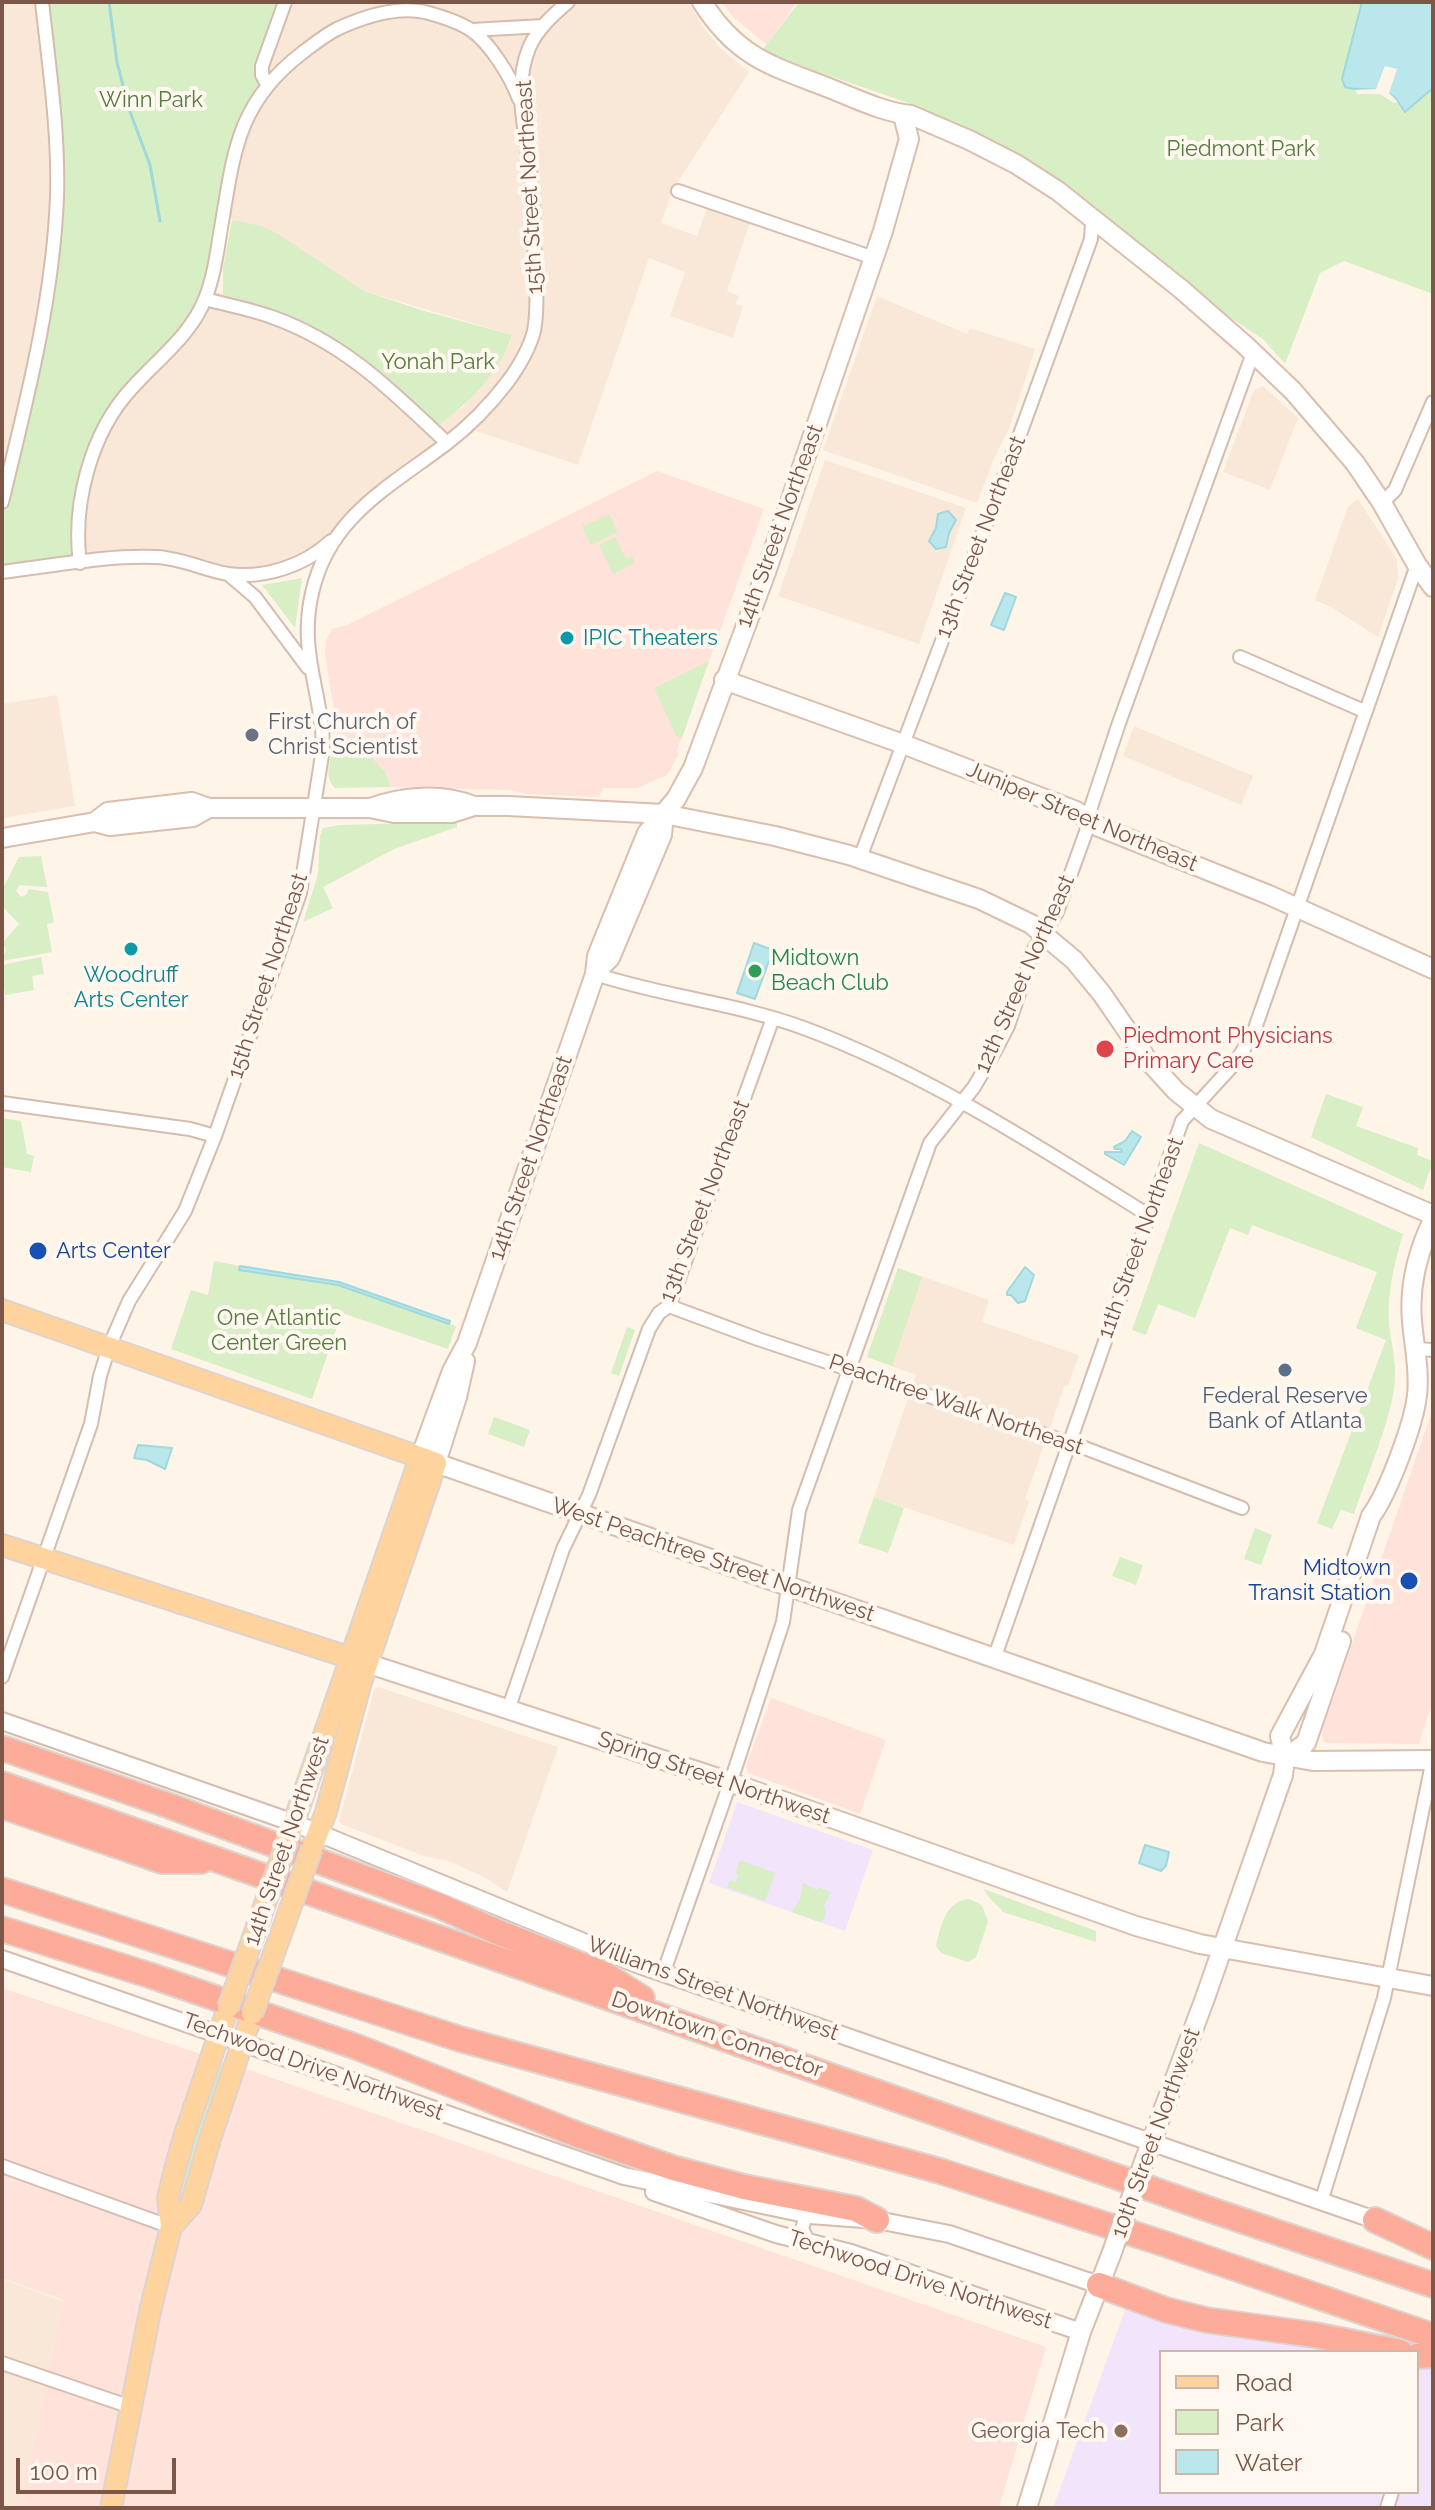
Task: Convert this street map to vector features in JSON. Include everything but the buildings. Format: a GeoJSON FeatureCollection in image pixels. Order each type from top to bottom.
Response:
{"type":"FeatureCollection","features":[{"type":"Feature","properties":{"kind":"highway"},"geometry":{"type":"LineString","coordinates":[[2,1748],[170,1806],[440,1906],[604,1974],[678,2021]]}},
{"type":"Feature","properties":{"kind":"highway","name":"Downtown Connector"},"geometry":{"type":"LineString","coordinates":[[2,1784],[1211,2210],[1433,2285]]}},
{"type":"Feature","properties":{"kind":"highway"},"geometry":{"type":"LineString","coordinates":[[2,1806],[162,1861],[219,1860]]}},
{"type":"Feature","properties":{"kind":"highway"},"geometry":{"type":"LineString","coordinates":[[2,1890],[460,2039],[940,2171],[1433,2336]]}},
{"type":"Feature","properties":{"kind":"highway"},"geometry":{"type":"LineString","coordinates":[[2,1929],[149,1975],[357,2047],[581,2136],[673,2168],[744,2187],[856,2209],[877,2220]]}},
{"type":"Feature","properties":{"kind":"highway"},"geometry":{"type":"LineString","coordinates":[[1375,2220],[1433,2247]]}},
{"type":"Feature","properties":{"kind":"highway"},"geometry":{"type":"LineString","coordinates":[[1099,2285],[1166,2310],[1206,2320],[1315,2335],[1390,2350]]}},
{"type":"Feature","properties":{"kind":"main road"},"geometry":{"type":"LineString","coordinates":[[702,2],[726,35],[762,62],[933,132],[955,133],[1016,164],[1088,215],[1181,289],[1253,353],[1325,426],[1382,503],[1433,587]]}},
{"type":"Feature","properties":{"kind":"main road"},"geometry":{"type":"LineString","coordinates":[[907,149],[914,123]]}},
{"type":"Feature","properties":{"kind":"main road","name":"14th Street Northeast"},"geometry":{"type":"LineString","coordinates":[[428,1461],[452,1371],[467,1343],[595,974],[610,958],[662,835],[664,814],[680,794],[693,768],[766,572],[883,231],[914,123]]}},
{"type":"Feature","properties":{"kind":"main road","name":"14th Street Northeast"},"geometry":{"type":"LineString","coordinates":[[883,231],[898,206],[914,123]]}},
{"type":"Feature","properties":{"kind":"main road","name":"Juniper Street Northeast"},"geometry":{"type":"LineString","coordinates":[[724,680],[903,744],[1076,811],[1099,827],[1296,907],[1433,969]]}},
{"type":"Feature","properties":{"kind":"main road"},"geometry":{"type":"LineString","coordinates":[[2,838],[95,822],[110,826],[193,817],[209,808],[370,808],[394,813],[452,813],[474,806],[664,814],[775,836],[860,858],[979,899],[1025,920],[1044,933],[1087,974],[1146,1058],[1176,1091],[1211,1119],[1433,1217],[1415,1269],[1412,1292],[1424,1350],[1414,1411],[1383,1499],[1382,1521],[1306,1743],[1285,1758]]}},
{"type":"Feature","properties":{"kind":"main road","name":"West Peachtree Street Northwest"},"geometry":{"type":"LineString","coordinates":[[2,1310],[1211,1735],[1285,1758],[1350,1762],[1433,1759]]}},
{"type":"Feature","properties":{"kind":"main road","name":"14th Street Northwest"},"geometry":{"type":"LineString","coordinates":[[111,2508],[151,2307],[171,2227],[168,2198],[173,2177],[219,2034],[291,1831],[359,1661],[428,1461]]}},
{"type":"Feature","properties":{"kind":"main road","name":"Spring Street Northwest"},"geometry":{"type":"LineString","coordinates":[[2,1545],[730,1783],[1136,1926],[1200,1944],[1433,1986]]}},
{"type":"Feature","properties":{"kind":"main road","name":"14th Street Northwest"},"geometry":{"type":"LineString","coordinates":[[171,2227],[191,2205],[252,2014],[315,1840],[359,1661]]}},
{"type":"Feature","properties":{"kind":"main road","name":"10th Street Northwest"},"geometry":{"type":"LineString","coordinates":[[1027,2508],[1081,2332],[1223,1947],[1283,1775],[1285,1758]]}},
{"type":"Feature","properties":{"kind":"street"},"geometry":{"type":"LineString","coordinates":[[2,502],[21,425],[48,289],[54,241],[57,195],[55,124],[42,2]]}},
{"type":"Feature","properties":{"kind":"street"},"geometry":{"type":"LineString","coordinates":[[267,84],[262,75],[262,66],[285,2]]}},
{"type":"Feature","properties":{"kind":"street","name":"15th Street Northeast"},"geometry":{"type":"LineString","coordinates":[[2,1677],[91,1424],[109,1347],[129,1301],[185,1211],[215,1136],[300,893],[323,735],[311,673],[307,625],[312,592],[322,564],[342,528],[377,492],[447,443],[497,395],[524,356],[534,329],[536,307],[531,180],[521,106],[526,56],[543,26],[568,2]]}},
{"type":"Feature","properties":{"kind":"street"},"geometry":{"type":"LineString","coordinates":[[80,563],[76,537],[78,513],[92,458],[103,431],[129,391],[188,329],[205,299],[236,148],[249,111],[267,84],[328,34],[382,8],[422,11],[472,30],[543,26]]}},
{"type":"Feature","properties":{"kind":"street"},"geometry":{"type":"LineString","coordinates":[[472,30],[511,79],[521,106]]}},
{"type":"Feature","properties":{"kind":"street"},"geometry":{"type":"LineString","coordinates":[[678,191],[874,258]]}},
{"type":"Feature","properties":{"kind":"street","name":"13th Street Northeast"},"geometry":{"type":"LineString","coordinates":[[860,858],[1091,239],[1092,223],[1088,215]]}},
{"type":"Feature","properties":{"kind":"street"},"geometry":{"type":"LineString","coordinates":[[205,299],[270,316],[342,351],[377,377],[447,443]]}},
{"type":"Feature","properties":{"kind":"street","name":"12th Street Northeast"},"geometry":{"type":"LineString","coordinates":[[663,1974],[783,1622],[799,1510],[930,1143],[974,1087],[1002,1039],[1034,949],[1057,912],[1119,723],[1253,353]]}},
{"type":"Feature","properties":{"kind":"street"},"geometry":{"type":"LineString","coordinates":[[1382,503],[1395,490],[1433,402]]}},
{"type":"Feature","properties":{"kind":"street"},"geometry":{"type":"LineString","coordinates":[[2,572],[158,557],[187,561],[228,574],[259,574],[295,565],[319,551],[342,528]]}},
{"type":"Feature","properties":{"kind":"street","name":"11th Street Northeast"},"geometry":{"type":"LineString","coordinates":[[994,1659],[1182,1121],[1235,1063],[1248,1043],[1417,565]]}},
{"type":"Feature","properties":{"kind":"street"},"geometry":{"type":"LineString","coordinates":[[228,574],[255,597],[311,673]]}},
{"type":"Feature","properties":{"kind":"street"},"geometry":{"type":"LineString","coordinates":[[1240,657],[1364,711]]}},
{"type":"Feature","properties":{"kind":"street"},"geometry":{"type":"LineString","coordinates":[[595,974],[773,1018],[821,1035],[961,1103],[1148,1215]]}},
{"type":"Feature","properties":{"kind":"street","name":"13th Street Northeast"},"geometry":{"type":"LineString","coordinates":[[508,1710],[563,1549],[580,1514],[649,1329],[659,1313],[669,1306],[773,1018]]}},
{"type":"Feature","properties":{"kind":"street"},"geometry":{"type":"LineString","coordinates":[[2,1103],[190,1129],[215,1136]]}},
{"type":"Feature","properties":{"kind":"street","name":"Peachtree Walk Northeast"},"geometry":{"type":"LineString","coordinates":[[669,1306],[682,1313],[1069,1443],[1242,1508]]}},
{"type":"Feature","properties":{"kind":"street","name":"Williams Street Northwest"},"geometry":{"type":"LineString","coordinates":[[2,1721],[663,1974],[1148,2151],[1433,2236]]}},
{"type":"Feature","properties":{"kind":"street"},"geometry":{"type":"LineString","coordinates":[[1321,2202],[1388,1977],[1433,1759]]}},
{"type":"Feature","properties":{"kind":"street","name":"Techwood Drive Northwest"},"geometry":{"type":"LineString","coordinates":[[2,1959],[624,2176],[810,2215],[877,2220],[949,2234],[1099,2285]]}},
{"type":"Feature","properties":{"kind":"street"},"geometry":{"type":"LineString","coordinates":[[2,2166],[171,2227]]}},
{"type":"Feature","properties":{"kind":"street","name":"Techwood Drive Northwest"},"geometry":{"type":"LineString","coordinates":[[624,2176],[657,2193],[776,2234],[890,2266],[1081,2332]]}},
{"type":"Feature","properties":{"kind":"street"},"geometry":{"type":"LineString","coordinates":[[809,2242],[802,2224],[810,2215]]}},
{"type":"Feature","properties":{"kind":"street"},"geometry":{"type":"LineString","coordinates":[[2,2363],[131,2407]]}},
{"type":"Feature","properties":{"kind":"shaded area"},"geometry":{"type":"Polygon","coordinates":[[[2,2],[47,2],[55,258],[2,507],[2,2]]]}},
{"type":"Feature","properties":{"kind":"shaded area"},"geometry":{"type":"Polygon","coordinates":[[[282,2],[689,2],[720,48],[749,72],[672,191],[661,223],[697,236],[707,208],[750,222],[727,291],[739,296],[736,304],[743,306],[733,338],[670,316],[685,272],[649,258],[578,465],[476,431],[363,515],[310,559],[264,582],[154,557],[75,568],[87,497],[106,427],[207,289],[290,317],[343,343],[374,366],[437,424],[463,407],[509,345],[512,335],[364,291],[223,214],[236,160],[282,11],[282,2]]]}},
{"type":"Feature","properties":{"kind":"shaded area"},"geometry":{"type":"Polygon","coordinates":[[[721,2],[797,2],[767,45],[733,17],[721,2]]]}},
{"type":"Feature","properties":{"kind":"shaded area"},"geometry":{"type":"Polygon","coordinates":[[[877,296],[967,334],[970,328],[1035,349],[1009,429],[977,503],[823,450],[877,296]]]}},
{"type":"Feature","properties":{"kind":"shaded area"},"geometry":{"type":"Polygon","coordinates":[[[1263,386],[1298,418],[1270,490],[1223,472],[1254,390],[1263,386]]]}},
{"type":"Feature","properties":{"kind":"shaded area"},"geometry":{"type":"Polygon","coordinates":[[[825,460],[966,508],[919,644],[778,596],[825,460]]]}},
{"type":"Feature","properties":{"kind":"shaded area"},"geometry":{"type":"Polygon","coordinates":[[[657,471],[764,509],[677,750],[679,754],[667,775],[637,788],[603,788],[599,797],[526,794],[509,790],[391,787],[385,770],[362,747],[338,736],[325,655],[326,640],[332,629],[347,625],[657,471]]]}},
{"type":"Feature","properties":{"kind":"shaded area"},"geometry":{"type":"Polygon","coordinates":[[[1358,499],[1397,559],[1398,579],[1378,637],[1315,600],[1348,506],[1358,499]]]}},
{"type":"Feature","properties":{"kind":"shaded area"},"geometry":{"type":"Polygon","coordinates":[[[57,695],[75,806],[2,818],[2,704],[57,695]]]}},
{"type":"Feature","properties":{"kind":"shaded area"},"geometry":{"type":"Polygon","coordinates":[[[1134,726],[1253,776],[1241,805],[1123,756],[1134,726]]]}},
{"type":"Feature","properties":{"kind":"shaded area"},"geometry":{"type":"Polygon","coordinates":[[[898,1268],[989,1300],[982,1322],[1079,1355],[1068,1385],[1065,1385],[1025,1499],[1029,1501],[1014,1545],[874,1497],[916,1375],[867,1357],[898,1268]]]}},
{"type":"Feature","properties":{"kind":"shaded area"},"geometry":{"type":"Polygon","coordinates":[[[1433,1400],[1433,1701],[1419,1744],[1326,1743],[1322,1731],[1431,1414],[1433,1400]]]}},
{"type":"Feature","properties":{"kind":"shaded area"},"geometry":{"type":"Polygon","coordinates":[[[378,1687],[558,1747],[507,1892],[484,1877],[448,1861],[424,1856],[339,1821],[374,1690],[378,1687]]]}},
{"type":"Feature","properties":{"kind":"shaded area"},"geometry":{"type":"Polygon","coordinates":[[[771,1698],[886,1740],[860,1814],[748,1773],[746,1766],[771,1698]]]}},
{"type":"Feature","properties":{"kind":"shaded area"},"geometry":{"type":"Polygon","coordinates":[[[737,1802],[873,1850],[845,1931],[709,1883],[737,1802]]]}},
{"type":"Feature","properties":{"kind":"shaded area"},"geometry":{"type":"Polygon","coordinates":[[[2,1988],[258,2073],[1046,2347],[999,2508],[20,2508],[63,2300],[2,2278],[2,1988]]]}},
{"type":"Feature","properties":{"kind":"shaded area"},"geometry":{"type":"Polygon","coordinates":[[[2,2279],[63,2301],[20,2508],[2,2508],[2,2279]]]}},
{"type":"Feature","properties":{"kind":"shaded area","name":"Georgia Tech"},"geometry":{"type":"Polygon","coordinates":[[[1125,2310],[1139,2310],[1212,2334],[1321,2343],[1361,2350],[1159,2350],[1159,2494],[1419,2494],[1419,2366],[1433,2370],[1433,2508],[1053,2508],[1125,2310]]]}},
{"type":"Feature","properties":{"kind":"green space","name":"Winn Park"},"geometry":{"type":"Polygon","coordinates":[[[47,2],[282,2],[282,11],[236,160],[204,301],[106,427],[87,497],[75,568],[2,571],[2,507],[55,258],[47,2]]]}},
{"type":"Feature","properties":{"kind":"green space","name":"Piedmont Park"},"geometry":{"type":"Polygon","coordinates":[[[799,2],[1433,2],[1433,294],[1344,261],[1320,273],[1285,364],[1264,340],[995,160],[918,124],[917,106],[761,52],[799,2]]]}},
{"type":"Feature","properties":{"kind":"green space","name":"Yonah Park"},"geometry":{"type":"Polygon","coordinates":[[[232,220],[261,226],[278,234],[364,291],[512,335],[507,349],[492,374],[473,396],[439,425],[432,422],[384,375],[338,341],[286,316],[223,296],[223,268],[232,220]]]}},
{"type":"Feature","properties":{"kind":"green space"},"geometry":{"type":"Polygon","coordinates":[[[609,514],[618,532],[591,545],[582,527],[609,514]]]}},
{"type":"Feature","properties":{"kind":"green space"},"geometry":{"type":"Polygon","coordinates":[[[615,537],[626,559],[632,556],[635,563],[613,574],[599,545],[615,537]]]}},
{"type":"Feature","properties":{"kind":"green space"},"geometry":{"type":"Polygon","coordinates":[[[302,578],[295,628],[262,585],[302,578]]]}},
{"type":"Feature","properties":{"kind":"green space"},"geometry":{"type":"Polygon","coordinates":[[[709,661],[682,738],[676,736],[654,688],[709,661]]]}},
{"type":"Feature","properties":{"kind":"green space"},"geometry":{"type":"Polygon","coordinates":[[[338,736],[362,747],[385,770],[391,787],[335,788],[328,772],[338,736]]]}},
{"type":"Feature","properties":{"kind":"green space"},"geometry":{"type":"Polygon","coordinates":[[[457,822],[457,827],[394,849],[323,887],[333,908],[303,922],[318,874],[323,828],[457,822]]]}},
{"type":"Feature","properties":{"kind":"green space"},"geometry":{"type":"Polygon","coordinates":[[[41,856],[47,887],[19,885],[16,891],[21,897],[27,894],[28,889],[48,892],[54,922],[47,924],[52,952],[2,961],[6,950],[3,942],[19,924],[2,906],[2,890],[19,857],[41,856]]]}},
{"type":"Feature","properties":{"kind":"green space"},"geometry":{"type":"Polygon","coordinates":[[[41,957],[44,974],[32,976],[34,990],[5,995],[2,965],[41,957]]]}},
{"type":"Feature","properties":{"kind":"green space"},"geometry":{"type":"Polygon","coordinates":[[[1326,1094],[1363,1107],[1356,1126],[1418,1148],[1417,1155],[1433,1161],[1423,1190],[1311,1137],[1326,1094]]]}},
{"type":"Feature","properties":{"kind":"green space"},"geometry":{"type":"Polygon","coordinates":[[[2,1118],[21,1121],[27,1154],[34,1156],[31,1172],[2,1167],[2,1118]]]}},
{"type":"Feature","properties":{"kind":"green space"},"geometry":{"type":"Polygon","coordinates":[[[1199,1143],[1403,1234],[1389,1301],[1395,1372],[1393,1394],[1354,1514],[1341,1510],[1332,1529],[1317,1523],[1386,1340],[1356,1328],[1377,1272],[1252,1225],[1248,1235],[1230,1228],[1195,1318],[1158,1304],[1146,1335],[1132,1330],[1199,1143]]]}},
{"type":"Feature","properties":{"kind":"green space","name":"One Atlantic Center Green"},"geometry":{"type":"Polygon","coordinates":[[[214,1261],[240,1266],[240,1270],[338,1285],[456,1326],[448,1349],[342,1313],[312,1399],[171,1349],[191,1290],[208,1295],[214,1261]]]}},
{"type":"Feature","properties":{"kind":"green space"},"geometry":{"type":"Polygon","coordinates":[[[898,1268],[922,1277],[892,1366],[867,1357],[898,1268]]]}},
{"type":"Feature","properties":{"kind":"green space"},"geometry":{"type":"Polygon","coordinates":[[[627,1327],[635,1330],[619,1376],[611,1373],[627,1327]]]}},
{"type":"Feature","properties":{"kind":"green space"},"geometry":{"type":"Polygon","coordinates":[[[494,1417],[530,1430],[524,1447],[488,1434],[494,1417]]]}},
{"type":"Feature","properties":{"kind":"green space"},"geometry":{"type":"Polygon","coordinates":[[[874,1497],[904,1508],[888,1553],[858,1543],[874,1497]]]}},
{"type":"Feature","properties":{"kind":"green space"},"geometry":{"type":"Polygon","coordinates":[[[1255,1528],[1272,1535],[1261,1565],[1244,1559],[1255,1528]]]}},
{"type":"Feature","properties":{"kind":"green space"},"geometry":{"type":"Polygon","coordinates":[[[1120,1557],[1143,1565],[1136,1585],[1112,1576],[1120,1557]]]}},
{"type":"Feature","properties":{"kind":"green space"},"geometry":{"type":"Polygon","coordinates":[[[740,1860],[775,1873],[765,1901],[727,1887],[730,1880],[736,1882],[738,1875],[735,1874],[740,1860]]]}},
{"type":"Feature","properties":{"kind":"green space"},"geometry":{"type":"Polygon","coordinates":[[[803,1883],[831,1892],[823,1908],[826,1909],[824,1920],[819,1922],[792,1912],[800,1899],[803,1883]]]}},
{"type":"Feature","properties":{"kind":"green space"},"geometry":{"type":"Polygon","coordinates":[[[984,1889],[1096,1931],[1096,1942],[1003,1912],[984,1889]]]}},
{"type":"Feature","properties":{"kind":"green space"},"geometry":{"type":"Polygon","coordinates":[[[969,1899],[982,1905],[988,1922],[976,1957],[968,1962],[941,1953],[936,1946],[949,1909],[969,1899]]]}},
{"type":"Feature","properties":{"kind":"green space"},"geometry":{"type":"Polygon","coordinates":[[[219,2065],[224,2067],[184,2204],[180,2203],[197,2125],[219,2065]]]}},
{"type":"Feature","properties":{"kind":"water"},"geometry":{"type":"Polygon","coordinates":[[[1362,2],[1433,2],[1433,88],[1405,112],[1397,100],[1386,92],[1345,87],[1342,79],[1362,2]]]}},
{"type":"Feature","properties":{"kind":"water"},"geometry":{"type":"Polygon","coordinates":[[[948,511],[956,520],[946,547],[936,549],[929,541],[936,528],[938,514],[948,511]]]}},
{"type":"Feature","properties":{"kind":"water"},"geometry":{"type":"Polygon","coordinates":[[[1005,593],[1016,597],[1004,630],[991,625],[1005,593]]]}},
{"type":"Feature","properties":{"kind":"water","name":"Midtown Beach Club"},"geometry":{"type":"Polygon","coordinates":[[[754,943],[773,950],[755,999],[737,993],[754,943]]]}},
{"type":"Feature","properties":{"kind":"water"},"geometry":{"type":"Polygon","coordinates":[[[1132,1131],[1141,1137],[1124,1165],[1105,1154],[1122,1152],[1114,1147],[1125,1141],[1132,1131]]]}},
{"type":"Feature","properties":{"kind":"water"},"geometry":{"type":"Polygon","coordinates":[[[240,1266],[339,1282],[450,1321],[449,1324],[338,1285],[239,1270],[240,1266]]]}},
{"type":"Feature","properties":{"kind":"water"},"geometry":{"type":"Polygon","coordinates":[[[1025,1267],[1034,1275],[1025,1301],[1018,1303],[1007,1292],[1025,1267]]]}},
{"type":"Feature","properties":{"kind":"water"},"geometry":{"type":"Polygon","coordinates":[[[138,1445],[172,1448],[165,1469],[147,1460],[134,1458],[138,1445]]]}},
{"type":"Feature","properties":{"kind":"water"},"geometry":{"type":"Polygon","coordinates":[[[1145,1845],[1169,1852],[1166,1866],[1161,1871],[1139,1863],[1145,1845]]]}},
{"type":"Feature","properties":{"kind":"pier"},"geometry":{"type":"Polygon","coordinates":[[[1385,66],[1397,69],[1389,93],[1398,102],[1394,103],[1380,94],[1357,94],[1355,90],[1376,89],[1385,66]]]}},
{"type":"Feature","properties":{"kind":"waterway"},"geometry":{"type":"LineString","coordinates":[[109,2],[117,62],[129,109],[150,165],[160,221]]}},
{"type":"Feature","properties":{"kind":"place","name":"IPIC Theaters"},"geometry":{"type":"Point","coordinates":[567,638]}},
{"type":"Feature","properties":{"kind":"place","name":"First Church of Christ Scientist"},"geometry":{"type":"Point","coordinates":[252,735]}},
{"type":"Feature","properties":{"kind":"place","name":"Woodruff Arts Center"},"geometry":{"type":"Point","coordinates":[131,949]}},
{"type":"Feature","properties":{"kind":"place","name":"Midtown Beach Club"},"geometry":{"type":"Point","coordinates":[755,971]}},
{"type":"Feature","properties":{"kind":"place","name":"Piedmont Physicians Primary Care"},"geometry":{"type":"Point","coordinates":[1105,1049]}},
{"type":"Feature","properties":{"kind":"place","name":"Arts Center"},"geometry":{"type":"Point","coordinates":[38,1251]}},
{"type":"Feature","properties":{"kind":"place","name":"Federal Reserve Bank of Atlanta"},"geometry":{"type":"Point","coordinates":[1285,1370]}},
{"type":"Feature","properties":{"kind":"place","name":"Midtown Transit Station"},"geometry":{"type":"Point","coordinates":[1409,1581]}},
{"type":"Feature","properties":{"kind":"place","name":"Georgia Tech"},"geometry":{"type":"Point","coordinates":[1121,2431]}}]}
